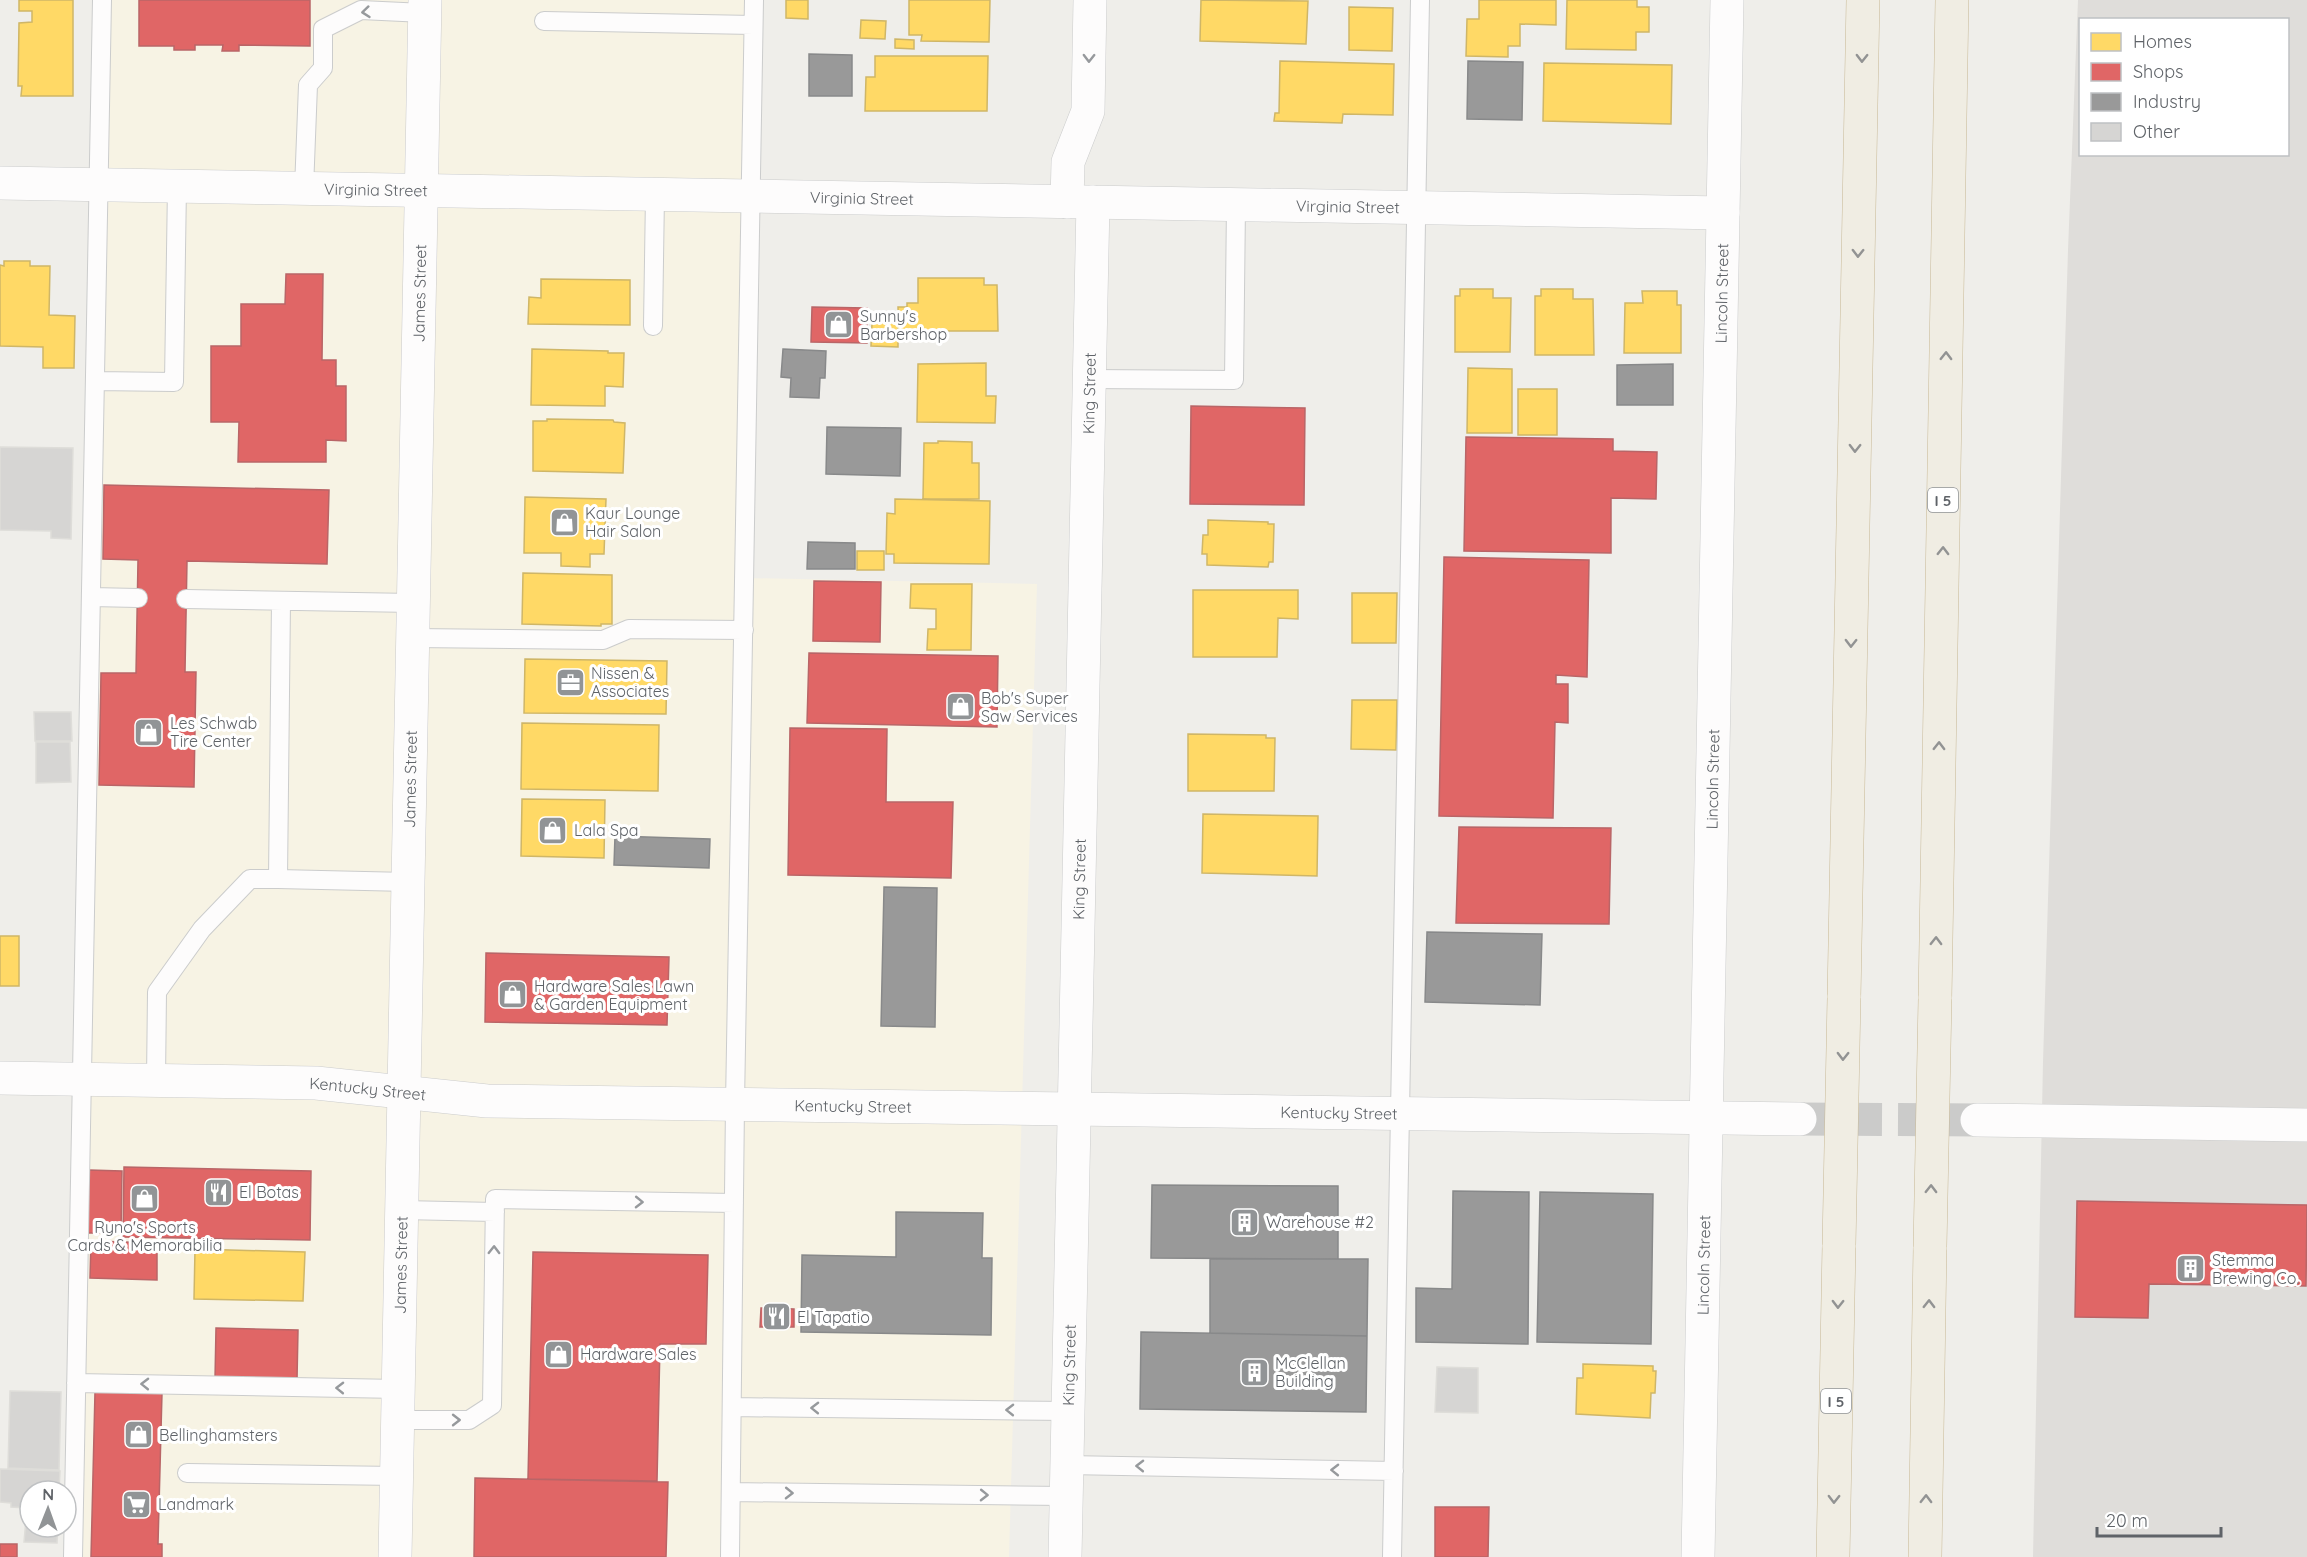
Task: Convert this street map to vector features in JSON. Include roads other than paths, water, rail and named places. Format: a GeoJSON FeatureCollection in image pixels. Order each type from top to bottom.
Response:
{"type":"FeatureCollection","features":[{"type":"Feature","properties":{"kind":"highway","name":"I 5"},"geometry":{"type":"LineString","coordinates":[[1833,1557],[1863,0]]}},
{"type":"Feature","properties":{"kind":"highway","name":"I 5"},"geometry":{"type":"LineString","coordinates":[[1925,1557],[1952,0]]}},
{"type":"Feature","properties":{"kind":"street","name":"King Street"},"geometry":{"type":"LineString","coordinates":[[1065,1557],[1089,379],[1080,202],[1068,162],[1088,111],[1090,0]]}},
{"type":"Feature","properties":{"kind":"street","name":"Lincoln Street"},"geometry":{"type":"LineString","coordinates":[[1698,1557],[1727,0]]}},
{"type":"Feature","properties":{"kind":"street","name":"James Street"},"geometry":{"type":"LineString","coordinates":[[395,1557],[424,6]]}},
{"type":"Feature","properties":{"kind":"street","name":"Virginia Street"},"geometry":{"type":"LineString","coordinates":[[0,183],[1724,213]]}},
{"type":"Feature","properties":{"kind":"street","name":"Kentucky Street"},"geometry":{"type":"LineString","coordinates":[[0,1078],[316,1083],[487,1101],[1800,1119]]}},
{"type":"Feature","properties":{"kind":"street"},"geometry":{"type":"LineString","coordinates":[[1977,1120],[2307,1125]]}},
{"type":"Feature","properties":{"kind":"lane"},"geometry":{"type":"LineString","coordinates":[[73,1557],[102,0]]}},
{"type":"Feature","properties":{"kind":"lane"},"geometry":{"type":"LineString","coordinates":[[730,1557],[735,1104],[754,0]]}},
{"type":"Feature","properties":{"kind":"lane"},"geometry":{"type":"LineString","coordinates":[[1392,1557],[1420,0]]}},
{"type":"Feature","properties":{"kind":"lane"},"geometry":{"type":"LineString","coordinates":[[304,189],[308,85],[323,68],[323,29],[361,10],[424,6]]}},
{"type":"Feature","properties":{"kind":"lane"},"geometry":{"type":"LineString","coordinates":[[544,21],[753,25]]}},
{"type":"Feature","properties":{"kind":"lane"},"geometry":{"type":"LineString","coordinates":[[95,381],[174,382],[177,186]]}},
{"type":"Feature","properties":{"kind":"lane"},"geometry":{"type":"LineString","coordinates":[[653,326],[655,195]]}},
{"type":"Feature","properties":{"kind":"lane"},"geometry":{"type":"LineString","coordinates":[[1089,379],[1234,380],[1236,205]]}},
{"type":"Feature","properties":{"kind":"lane"},"geometry":{"type":"LineString","coordinates":[[91,597],[138,598]]}},
{"type":"Feature","properties":{"kind":"lane"},"geometry":{"type":"LineString","coordinates":[[186,599],[413,603]]}},
{"type":"Feature","properties":{"kind":"lane"},"geometry":{"type":"LineString","coordinates":[[278,879],[281,601]]}},
{"type":"Feature","properties":{"kind":"lane"},"geometry":{"type":"LineString","coordinates":[[413,638],[603,640],[629,629],[744,630]]}},
{"type":"Feature","properties":{"kind":"lane"},"geometry":{"type":"LineString","coordinates":[[156,1080],[157,992],[202,928],[250,879],[408,882]]}},
{"type":"Feature","properties":{"kind":"lane"},"geometry":{"type":"LineString","coordinates":[[76,1383],[398,1405],[470,1420],[492,1405],[495,1199],[734,1203]]}},
{"type":"Feature","properties":{"kind":"lane"},"geometry":{"type":"LineString","coordinates":[[402,1210],[495,1212]]}},
{"type":"Feature","properties":{"kind":"lane"},"geometry":{"type":"LineString","coordinates":[[732,1407],[1068,1411]]}},
{"type":"Feature","properties":{"kind":"lane"},"geometry":{"type":"LineString","coordinates":[[731,1492],[1394,1471]]}},
{"type":"Feature","properties":{"kind":"lane"},"geometry":{"type":"LineString","coordinates":[[187,1473],[397,1476]]}},
{"type":"Feature","properties":{"kind":"tunnel"},"geometry":{"type":"LineString","coordinates":[[1800,1119],[1977,1120]]}},
{"type":"Feature","properties":{"kind":"place","name":"Sunny's Barbershop"},"geometry":{"type":"Point","coordinates":[839,325]}},
{"type":"Feature","properties":{"kind":"place","name":"Kaur Lounge Hair Salon"},"geometry":{"type":"Point","coordinates":[564,522]}},
{"type":"Feature","properties":{"kind":"place","name":"Nissen & Associates"},"geometry":{"type":"Point","coordinates":[570,682]}},
{"type":"Feature","properties":{"kind":"place","name":"Bob's Super Saw Services"},"geometry":{"type":"Point","coordinates":[960,707]}},
{"type":"Feature","properties":{"kind":"place","name":"Les Schwab Tire Center"},"geometry":{"type":"Point","coordinates":[149,732]}},
{"type":"Feature","properties":{"kind":"place","name":"Lala Spa"},"geometry":{"type":"Point","coordinates":[553,830]}},
{"type":"Feature","properties":{"kind":"place","name":"Hardware Sales Lawn & Garden Equipment"},"geometry":{"type":"Point","coordinates":[513,995]}},
{"type":"Feature","properties":{"kind":"place","name":"El Botas"},"geometry":{"type":"Point","coordinates":[218,1192]}},
{"type":"Feature","properties":{"kind":"place","name":"Ryno's Sports Cards & Memorabilia"},"geometry":{"type":"Point","coordinates":[145,1199]}},
{"type":"Feature","properties":{"kind":"place","name":"Warehouse #2"},"geometry":{"type":"Point","coordinates":[1245,1222]}},
{"type":"Feature","properties":{"kind":"place","name":"Stemma Brewing Co."},"geometry":{"type":"Point","coordinates":[2191,1269]}},
{"type":"Feature","properties":{"kind":"place","name":"El Tapatio"},"geometry":{"type":"Point","coordinates":[776,1317]}},
{"type":"Feature","properties":{"kind":"place","name":"Hardware Sales"},"geometry":{"type":"Point","coordinates":[559,1354]}},
{"type":"Feature","properties":{"kind":"place","name":"McClellan Building"},"geometry":{"type":"Point","coordinates":[1254,1372]}},
{"type":"Feature","properties":{"kind":"place","name":"Bellinghamsters"},"geometry":{"type":"Point","coordinates":[138,1435]}},
{"type":"Feature","properties":{"kind":"place","name":"Landmark"},"geometry":{"type":"Point","coordinates":[137,1504]}}]}
